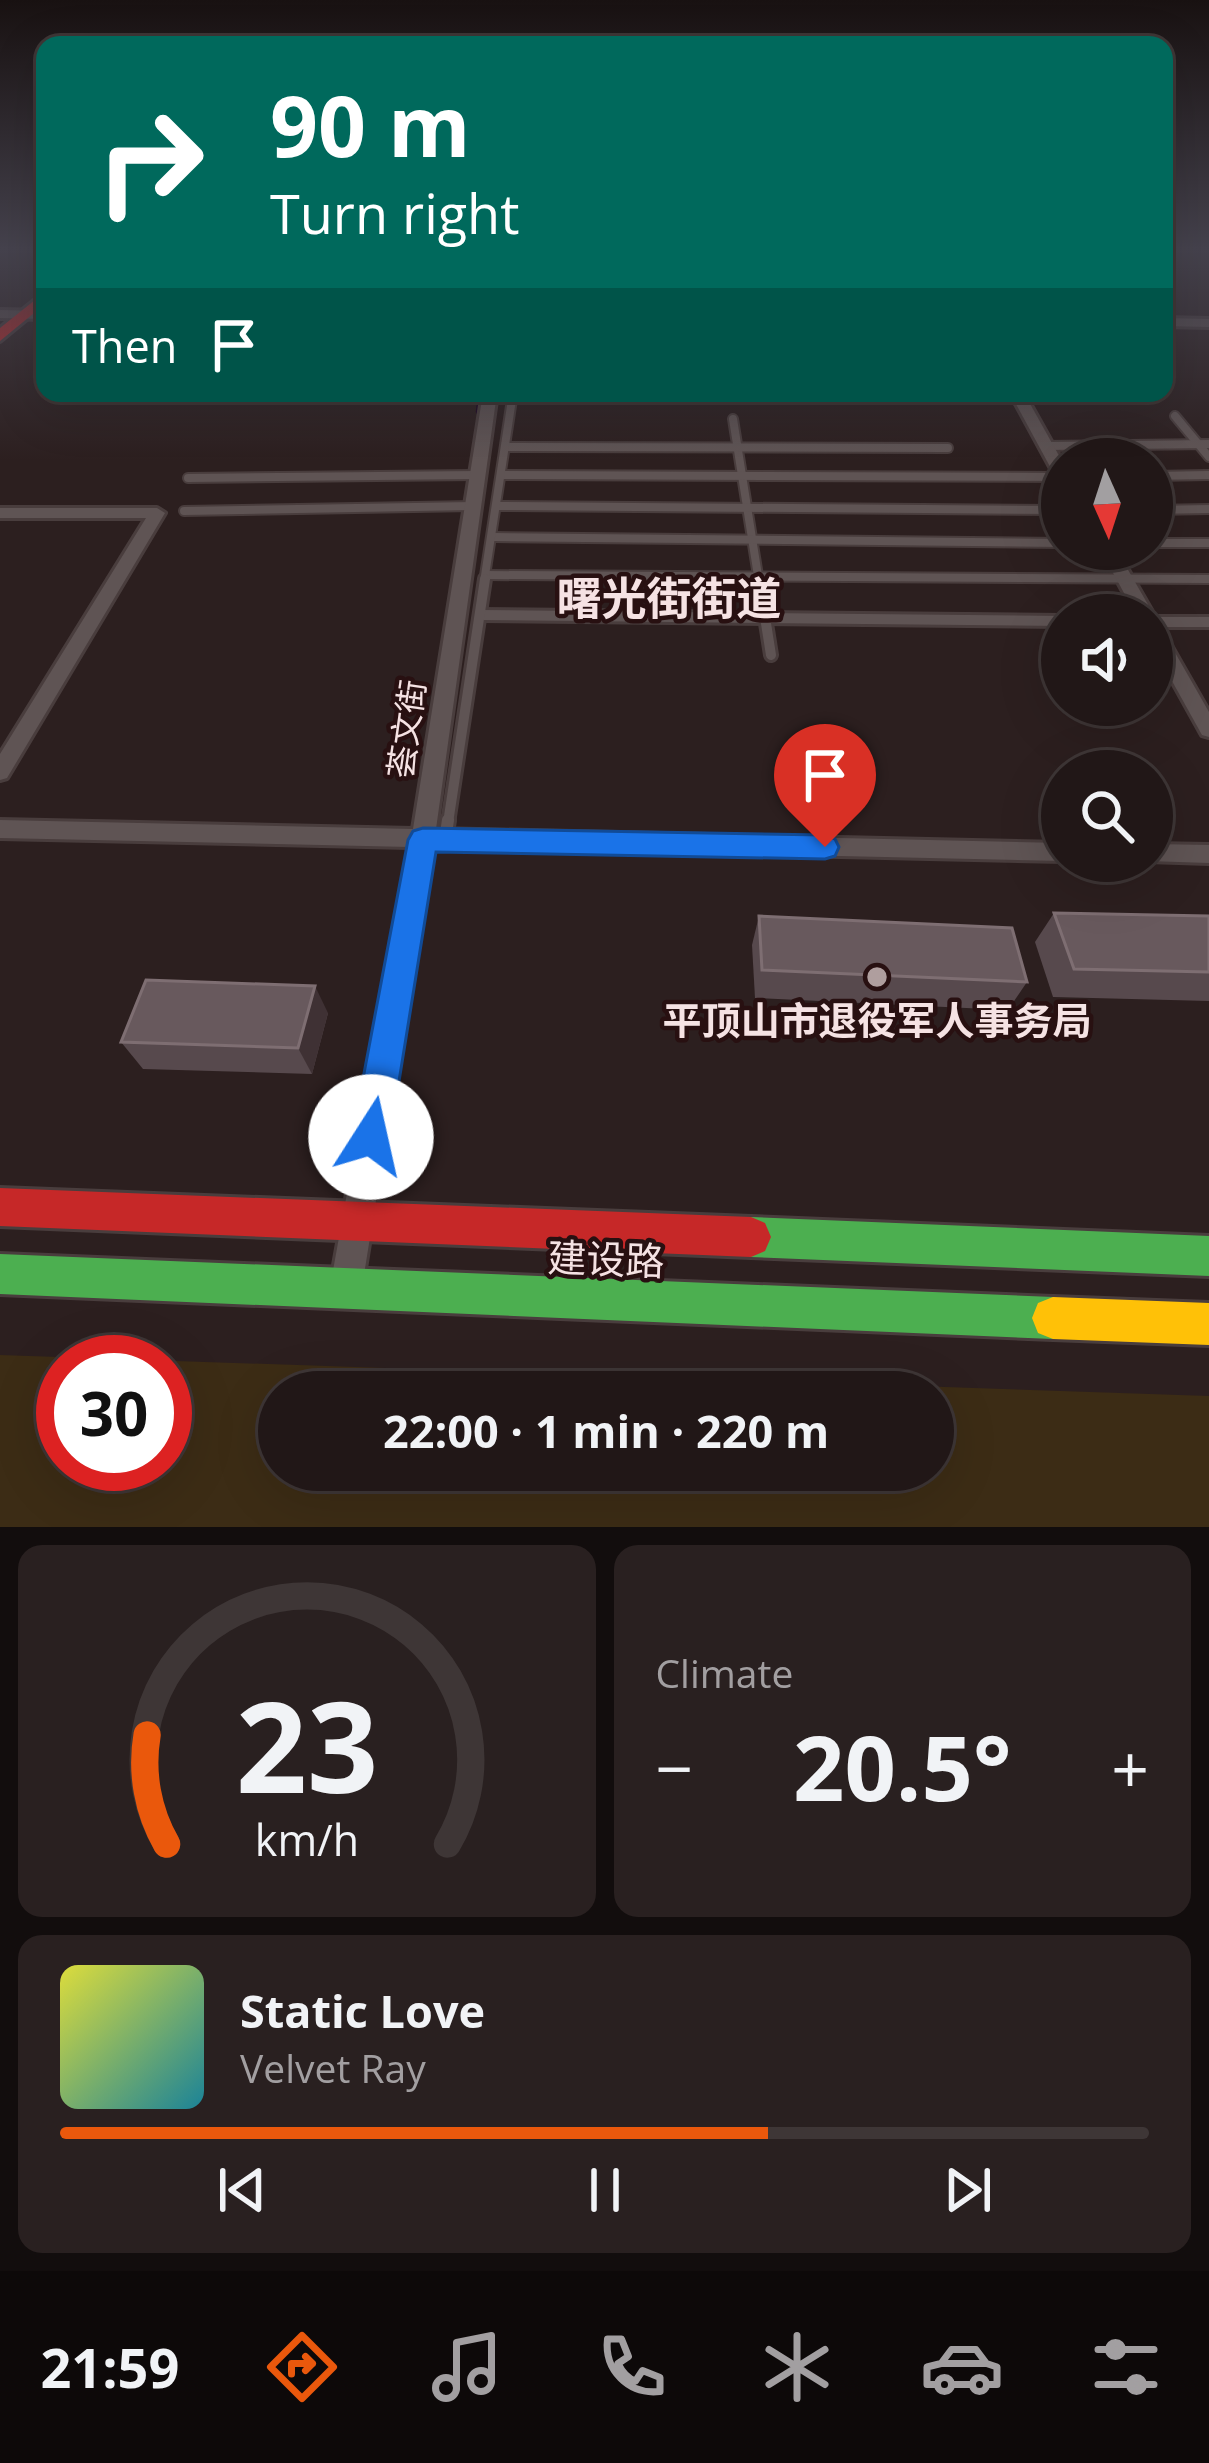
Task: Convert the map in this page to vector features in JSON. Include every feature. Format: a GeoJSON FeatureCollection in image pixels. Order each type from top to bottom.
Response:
{"type":"FeatureCollection","features":[{"type":"Feature","properties":{"kind":"main road","name":"建设路"},"geometry":{"type":"LineString","coordinates":[[0,1207],[1209,1256]]}},
{"type":"Feature","properties":{"kind":"main road","name":"建设路"},"geometry":{"type":"LineString","coordinates":[[0,1274],[1209,1324]]}},
{"type":"Feature","properties":{"kind":"street"},"geometry":{"type":"LineString","coordinates":[[1173,322],[1209,323]]}},
{"type":"Feature","properties":{"kind":"street","name":"荟文街"},"geometry":{"type":"LineString","coordinates":[[346,1287],[434,840],[473,506],[490,475],[490,402]]}},
{"type":"Feature","properties":{"kind":"street"},"geometry":{"type":"LineString","coordinates":[[1022,402],[1042,438]]}},
{"type":"Feature","properties":{"kind":"street"},"geometry":{"type":"LineString","coordinates":[[0,513],[158,513],[0,772]]}},
{"type":"Feature","properties":{"kind":"street"},"geometry":{"type":"LineString","coordinates":[[1120,570],[1133,594]]}},
{"type":"Feature","properties":{"kind":"street"},"geometry":{"type":"LineString","coordinates":[[1173,664],[1209,730]]}},
{"type":"Feature","properties":{"kind":"street"},"geometry":{"type":"LineString","coordinates":[[0,829],[1041,852]]}},
{"type":"Feature","properties":{"kind":"street"},"geometry":{"type":"LineString","coordinates":[[1173,853],[1209,854]]}},
{"type":"Feature","properties":{"kind":"lane"},"geometry":{"type":"LineString","coordinates":[[434,840],[494,537],[498,506],[490,475],[506,447],[512,402]]}},
{"type":"Feature","properties":{"kind":"lane"},"geometry":{"type":"LineString","coordinates":[[1174,416],[1204,444],[1209,457]]}},
{"type":"Feature","properties":{"kind":"lane"},"geometry":{"type":"LineString","coordinates":[[733,418],[771,655]]}},
{"type":"Feature","properties":{"kind":"lane"},"geometry":{"type":"LineString","coordinates":[[1173,444],[1204,444]]}},
{"type":"Feature","properties":{"kind":"lane"},"geometry":{"type":"LineString","coordinates":[[506,447],[948,448]]}},
{"type":"Feature","properties":{"kind":"lane"},"geometry":{"type":"LineString","coordinates":[[1173,476],[1209,475]]}},
{"type":"Feature","properties":{"kind":"lane"},"geometry":{"type":"LineString","coordinates":[[188,478],[1041,476]]}},
{"type":"Feature","properties":{"kind":"lane"},"geometry":{"type":"LineString","coordinates":[[184,511],[473,506]]}},
{"type":"Feature","properties":{"kind":"lane"},"geometry":{"type":"LineString","coordinates":[[498,506],[1041,510]]}},
{"type":"Feature","properties":{"kind":"lane"},"geometry":{"type":"LineString","coordinates":[[1173,510],[1209,509]]}},
{"type":"Feature","properties":{"kind":"lane"},"geometry":{"type":"LineString","coordinates":[[494,537],[1041,543]]}},
{"type":"Feature","properties":{"kind":"lane"},"geometry":{"type":"LineString","coordinates":[[1173,543],[1209,543]]}},
{"type":"Feature","properties":{"kind":"lane"},"geometry":{"type":"LineString","coordinates":[[487,575],[1209,579]]}},
{"type":"Feature","properties":{"kind":"lane"},"geometry":{"type":"LineString","coordinates":[[481,615],[1041,621]]}},
{"type":"Feature","properties":{"kind":"lane"},"geometry":{"type":"LineString","coordinates":[[1173,624],[1209,622]]}},
{"type":"Feature","properties":{"kind":"shaded area"},"geometry":{"type":"Polygon","coordinates":[[[0,1355],[36,1356],[36,1491],[192,1491],[192,1362],[472,1371],[258,1371],[258,1491],[954,1491],[954,1387],[1209,1396],[1209,1527],[0,1527],[0,1355]]]}},
{"type":"Feature","properties":{"kind":"building"},"geometry":{"type":"Polygon","coordinates":[[[1054,913],[1209,916],[1209,972],[1074,969],[1054,913]]]}},
{"type":"Feature","properties":{"kind":"building"},"geometry":{"type":"Polygon","coordinates":[[[759,916],[1012,928],[1027,982],[762,970],[759,916]]]}},
{"type":"Feature","properties":{"kind":"building"},"geometry":{"type":"Polygon","coordinates":[[[146,980],[315,986],[298,1048],[121,1042],[146,980]]]}},
{"type":"Feature","properties":{"kind":"waterway"},"geometry":{"type":"LineString","coordinates":[[478,412],[479,402]]}},
{"type":"Feature","properties":{"kind":"traffic: fast"},"geometry":{"type":"LineString","coordinates":[[751,1237],[1209,1256]]}},
{"type":"Feature","properties":{"kind":"traffic: fast"},"geometry":{"type":"LineString","coordinates":[[0,1274],[1053,1318]]}},
{"type":"Feature","properties":{"kind":"traffic: slow"},"geometry":{"type":"LineString","coordinates":[[1053,1318],[1209,1324]]}},
{"type":"Feature","properties":{"kind":"traffic: jam"},"geometry":{"type":"LineString","coordinates":[[0,336],[20,318]]}},
{"type":"Feature","properties":{"kind":"traffic: jam"},"geometry":{"type":"LineString","coordinates":[[0,1207],[751,1237]]}},
{"type":"Feature","properties":{"kind":"place","name":"平顶山市退役军人事务局"},"geometry":{"type":"Point","coordinates":[877,977]}},
{"type":"Feature","properties":{"kind":"district","name":"曙光街街道"},"geometry":{"type":"Point","coordinates":[669,597]}},
{"type":"Feature","properties":{"kind":"route"},"geometry":{"type":"LineString","coordinates":[[371,1137],[423,840],[825,847]]}}]}
